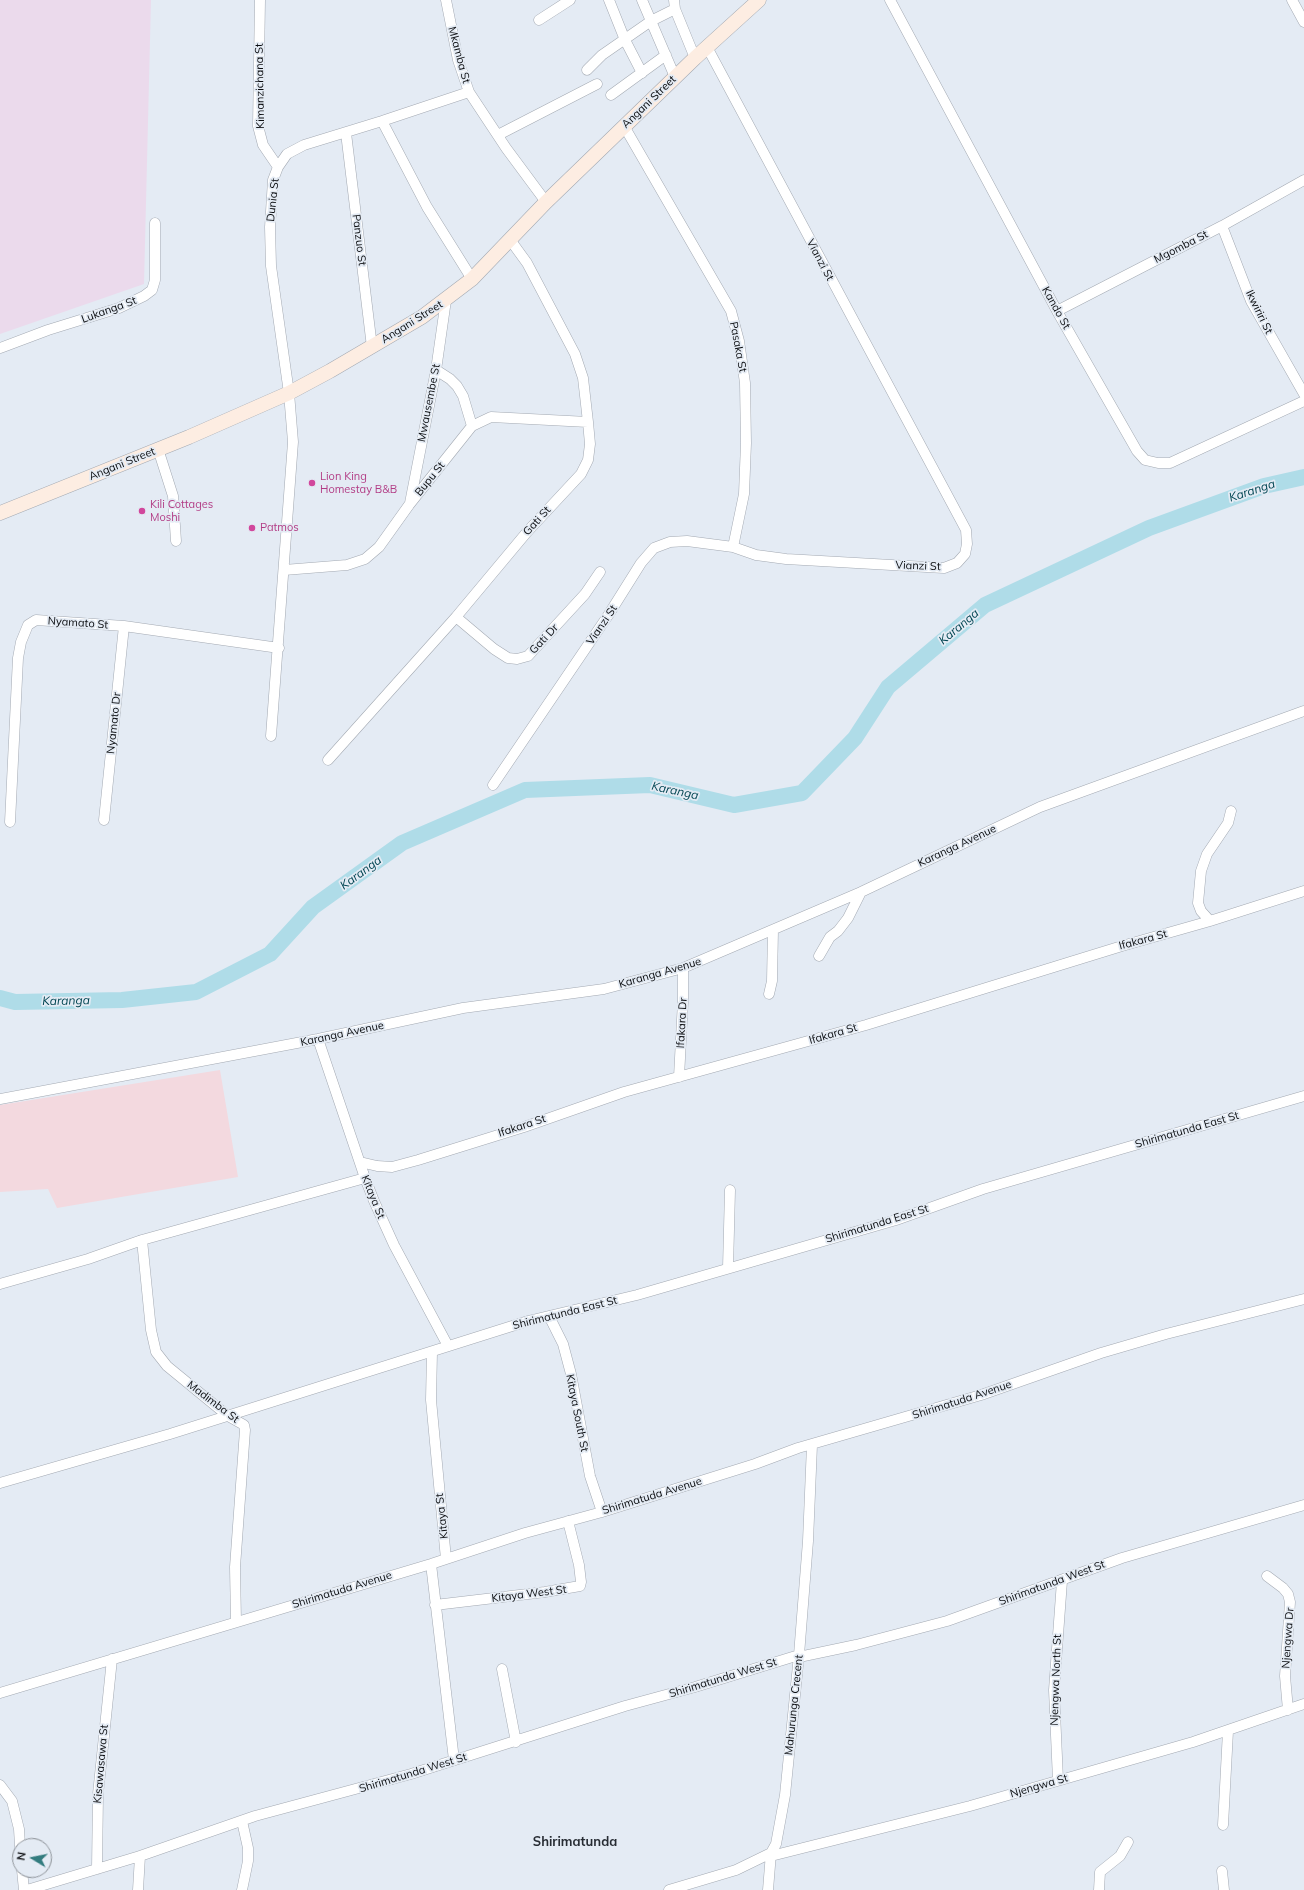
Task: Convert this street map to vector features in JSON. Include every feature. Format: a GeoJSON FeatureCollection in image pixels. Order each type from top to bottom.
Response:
{"type":"FeatureCollection","features":[{"type":"Feature","properties":{"kind":"street","name":"Kimanzichana St"},"geometry":{"type":"LineString","coordinates":[[260,0],[258,126],[263,145],[278,167]]}},
{"type":"Feature","properties":{"kind":"street","name":"Mkamba St"},"geometry":{"type":"LineString","coordinates":[[446,0],[458,60],[469,92],[506,148],[546,202]]}},
{"type":"Feature","properties":{"kind":"street"},"geometry":{"type":"LineString","coordinates":[[539,20],[570,0]]}},
{"type":"Feature","properties":{"kind":"street"},"geometry":{"type":"LineString","coordinates":[[609,0],[642,73]]}},
{"type":"Feature","properties":{"kind":"street"},"geometry":{"type":"LineString","coordinates":[[642,0],[675,77]]}},
{"type":"Feature","properties":{"kind":"street","name":"Angani Street"},"geometry":{"type":"LineString","coordinates":[[0,513],[158,449],[289,393],[372,347],[422,317],[472,279],[546,202],[707,46],[742,6],[759,0]]}},
{"type":"Feature","properties":{"kind":"street","name":"Kando St"},"geometry":{"type":"LineString","coordinates":[[890,0],[1056,311],[1137,450],[1146,460],[1158,463],[1170,463],[1304,401]]}},
{"type":"Feature","properties":{"kind":"street"},"geometry":{"type":"LineString","coordinates":[[1292,0],[1304,22]]}},
{"type":"Feature","properties":{"kind":"street"},"geometry":{"type":"LineString","coordinates":[[587,70],[602,55],[626,40],[674,4],[695,58]]}},
{"type":"Feature","properties":{"kind":"street","name":"Vianzi St"},"geometry":{"type":"LineString","coordinates":[[493,785],[609,614],[641,563],[654,548],[670,542],[687,541],[733,547],[756,555],[786,559],[944,568],[957,563],[965,554],[968,544],[966,530],[707,46]]}},
{"type":"Feature","properties":{"kind":"street"},"geometry":{"type":"LineString","coordinates":[[612,95],[666,55]]}},
{"type":"Feature","properties":{"kind":"street"},"geometry":{"type":"LineString","coordinates":[[498,135],[597,84]]}},
{"type":"Feature","properties":{"kind":"street","name":"Dunia St"},"geometry":{"type":"LineString","coordinates":[[289,393],[271,250],[271,198],[273,180],[278,167],[287,154],[304,146],[382,122],[469,92]]}},
{"type":"Feature","properties":{"kind":"street"},"geometry":{"type":"LineString","coordinates":[[382,122],[427,207],[472,279]]}},
{"type":"Feature","properties":{"kind":"street","name":"Pasaka St"},"geometry":{"type":"LineString","coordinates":[[624,126],[730,311],[739,341],[745,383],[746,442],[744,494],[733,547]]}},
{"type":"Feature","properties":{"kind":"street","name":"Panzuo St"},"geometry":{"type":"LineString","coordinates":[[346,133],[372,347]]}},
{"type":"Feature","properties":{"kind":"street","name":"Mgomba St"},"geometry":{"type":"LineString","coordinates":[[1056,311],[1222,226],[1304,180]]}},
{"type":"Feature","properties":{"kind":"street","name":"Lukanga St"},"geometry":{"type":"LineString","coordinates":[[0,348],[48,330],[120,308],[144,296],[152,290],[156,280],[155,223]]}},
{"type":"Feature","properties":{"kind":"street","name":"Ikwiriri St"},"geometry":{"type":"LineString","coordinates":[[1222,226],[1252,301],[1304,394]]}},
{"type":"Feature","properties":{"kind":"street","name":"Gati St"},"geometry":{"type":"LineString","coordinates":[[328,760],[456,616],[527,532],[581,474],[588,460],[590,444],[583,378],[575,354],[527,263],[511,240]]}},
{"type":"Feature","properties":{"kind":"street","name":"Mwausembe St"},"geometry":{"type":"LineString","coordinates":[[409,505],[436,370],[446,300]]}},
{"type":"Feature","properties":{"kind":"street"},"geometry":{"type":"LineString","coordinates":[[436,370],[450,379],[463,396],[472,426]]}},
{"type":"Feature","properties":{"kind":"street"},"geometry":{"type":"LineString","coordinates":[[271,736],[293,442],[289,393]]}},
{"type":"Feature","properties":{"kind":"street","name":"Bupu St"},"geometry":{"type":"LineString","coordinates":[[284,570],[347,565],[366,559],[379,547],[409,505],[472,426],[491,417],[588,422]]}},
{"type":"Feature","properties":{"kind":"street"},"geometry":{"type":"LineString","coordinates":[[158,449],[173,496],[176,541]]}},
{"type":"Feature","properties":{"kind":"street","name":"Gati Dr"},"geometry":{"type":"LineString","coordinates":[[456,616],[494,649],[508,658],[517,660],[528,656],[585,594],[600,572]]}},
{"type":"Feature","properties":{"kind":"street","name":"Nyamato St"},"geometry":{"type":"LineString","coordinates":[[10,822],[18,658],[21,642],[28,625],[36,620],[124,626],[278,648]]}},
{"type":"Feature","properties":{"kind":"street","name":"Nyamato Dr"},"geometry":{"type":"LineString","coordinates":[[104,820],[124,626]]}},
{"type":"Feature","properties":{"kind":"street","name":"Karanga Avenue"},"geometry":{"type":"LineString","coordinates":[[0,1099],[318,1039],[463,1008],[604,989],[683,968],[860,892],[1040,807],[1304,711]]}},
{"type":"Feature","properties":{"kind":"street"},"geometry":{"type":"LineString","coordinates":[[1210,921],[1201,911],[1198,903],[1201,871],[1207,854],[1228,823],[1231,811]]}},
{"type":"Feature","properties":{"kind":"street","name":"Ifakara St"},"geometry":{"type":"LineString","coordinates":[[360,1162],[377,1166],[392,1166],[418,1160],[524,1127],[624,1092],[866,1025],[1304,891]]}},
{"type":"Feature","properties":{"kind":"street"},"geometry":{"type":"LineString","coordinates":[[819,956],[830,936],[838,931],[848,918],[860,892]]}},
{"type":"Feature","properties":{"kind":"street"},"geometry":{"type":"LineString","coordinates":[[769,994],[772,981],[773,930]]}},
{"type":"Feature","properties":{"kind":"street","name":"Ifakara Dr"},"geometry":{"type":"LineString","coordinates":[[678,1077],[682,1021],[683,968]]}},
{"type":"Feature","properties":{"kind":"street","name":"Kitaya St"},"geometry":{"type":"LineString","coordinates":[[318,1039],[365,1178],[394,1245],[448,1346]]}},
{"type":"Feature","properties":{"kind":"street","name":"Shirimatunda East St"},"geometry":{"type":"LineString","coordinates":[[0,1483],[102,1455],[528,1321],[636,1295],[896,1220],[983,1188],[1304,1096]]}},
{"type":"Feature","properties":{"kind":"street"},"geometry":{"type":"LineString","coordinates":[[0,1284],[88,1259],[142,1240],[365,1178]]}},
{"type":"Feature","properties":{"kind":"street"},"geometry":{"type":"LineString","coordinates":[[728,1268],[730,1190]]}},
{"type":"Feature","properties":{"kind":"street","name":"Madimba St"},"geometry":{"type":"LineString","coordinates":[[142,1240],[151,1330],[156,1352],[167,1366],[228,1416],[244,1424],[245,1430],[235,1567],[236,1622]]}},
{"type":"Feature","properties":{"kind":"street","name":"Shirimatuda Avenue"},"geometry":{"type":"LineString","coordinates":[[0,1693],[602,1512],[755,1464],[798,1448],[981,1395],[1101,1353],[1144,1340],[1304,1299]]}},
{"type":"Feature","properties":{"kind":"street","name":"Kitaya South St"},"geometry":{"type":"LineString","coordinates":[[549,1316],[562,1344],[571,1374],[590,1476],[602,1512]]}},
{"type":"Feature","properties":{"kind":"street","name":"Kitaya St"},"geometry":{"type":"LineString","coordinates":[[432,1352],[431,1400],[446,1559]]}},
{"type":"Feature","properties":{"kind":"street","name":"Mahurunga Crecent"},"geometry":{"type":"LineString","coordinates":[[768,1890],[771,1854],[780,1828],[785,1795],[799,1656],[807,1556],[812,1445]]}},
{"type":"Feature","properties":{"kind":"street","name":"Shirimatunda West St"},"geometry":{"type":"LineString","coordinates":[[25,1890],[140,1856],[242,1822],[255,1816],[360,1788],[516,1742],[625,1706],[799,1656],[856,1645],[948,1620],[1162,1545],[1304,1505]]}},
{"type":"Feature","properties":{"kind":"street","name":"Kitaya West St"},"geometry":{"type":"LineString","coordinates":[[435,1606],[580,1586],[579,1565],[568,1521]]}},
{"type":"Feature","properties":{"kind":"street"},"geometry":{"type":"LineString","coordinates":[[431,1564],[454,1760]]}},
{"type":"Feature","properties":{"kind":"street","name":"Njengwa Dr"},"geometry":{"type":"LineString","coordinates":[[1267,1576],[1283,1588],[1288,1594],[1290,1602],[1286,1676],[1288,1710]]}},
{"type":"Feature","properties":{"kind":"street","name":"Njengwa North St"},"geometry":{"type":"LineString","coordinates":[[1058,1780],[1054,1690],[1062,1581]]}},
{"type":"Feature","properties":{"kind":"street","name":"Kisawasawa St"},"geometry":{"type":"LineString","coordinates":[[97,1869],[98,1794],[112,1659]]}},
{"type":"Feature","properties":{"kind":"street"},"geometry":{"type":"LineString","coordinates":[[502,1669],[516,1742]]}},
{"type":"Feature","properties":{"kind":"street","name":"Njengwa St"},"geometry":{"type":"LineString","coordinates":[[771,1854],[970,1806],[1228,1731],[1304,1704]]}},
{"type":"Feature","properties":{"kind":"street"},"geometry":{"type":"LineString","coordinates":[[1223,1825],[1228,1731]]}},
{"type":"Feature","properties":{"kind":"street"},"geometry":{"type":"LineString","coordinates":[[0,1785],[12,1801],[19,1829],[20,1838]]}},
{"type":"Feature","properties":{"kind":"street"},"geometry":{"type":"LineString","coordinates":[[242,1822],[248,1848],[248,1861],[242,1890]]}},
{"type":"Feature","properties":{"kind":"street"},"geometry":{"type":"LineString","coordinates":[[1099,1890],[1100,1872],[1120,1856],[1128,1842]]}},
{"type":"Feature","properties":{"kind":"street"},"geometry":{"type":"LineString","coordinates":[[669,1890],[736,1870],[771,1854]]}},
{"type":"Feature","properties":{"kind":"street"},"geometry":{"type":"LineString","coordinates":[[138,1890],[140,1856]]}},
{"type":"Feature","properties":{"kind":"street"},"geometry":{"type":"LineString","coordinates":[[1222,1871],[1224,1890]]}},
{"type":"Feature","properties":{"kind":"street"},"geometry":{"type":"LineString","coordinates":[[23,1878],[25,1890]]}},
{"type":"Feature","properties":{"kind":"shaded area"},"geometry":{"type":"Polygon","coordinates":[[[0,0],[151,0],[144,284],[0,334],[0,0]]]}},
{"type":"Feature","properties":{"kind":"shaded area"},"geometry":{"type":"Polygon","coordinates":[[[220,1070],[238,1177],[57,1208],[48,1189],[0,1192],[0,1105],[220,1070]]]}},
{"type":"Feature","properties":{"kind":"waterway","name":"Karanga"},"geometry":{"type":"LineString","coordinates":[[0,998],[15,1002],[122,1000],[196,992],[270,954],[313,907],[402,843],[525,790],[650,785],[734,805],[802,793],[855,738],[888,687],[985,605],[1149,528],[1264,486],[1304,477]]}},
{"type":"Feature","properties":{"kind":"place","name":"Lion King Homestay B&B"},"geometry":{"type":"Point","coordinates":[312,483]}},
{"type":"Feature","properties":{"kind":"place","name":"Kili Cottages Moshi"},"geometry":{"type":"Point","coordinates":[142,511]}},
{"type":"Feature","properties":{"kind":"place","name":"Patmos"},"geometry":{"type":"Point","coordinates":[252,528]}},
{"type":"Feature","properties":{"kind":"district","name":"Shirimatunda"},"geometry":{"type":"Point","coordinates":[575,1842]}}]}
